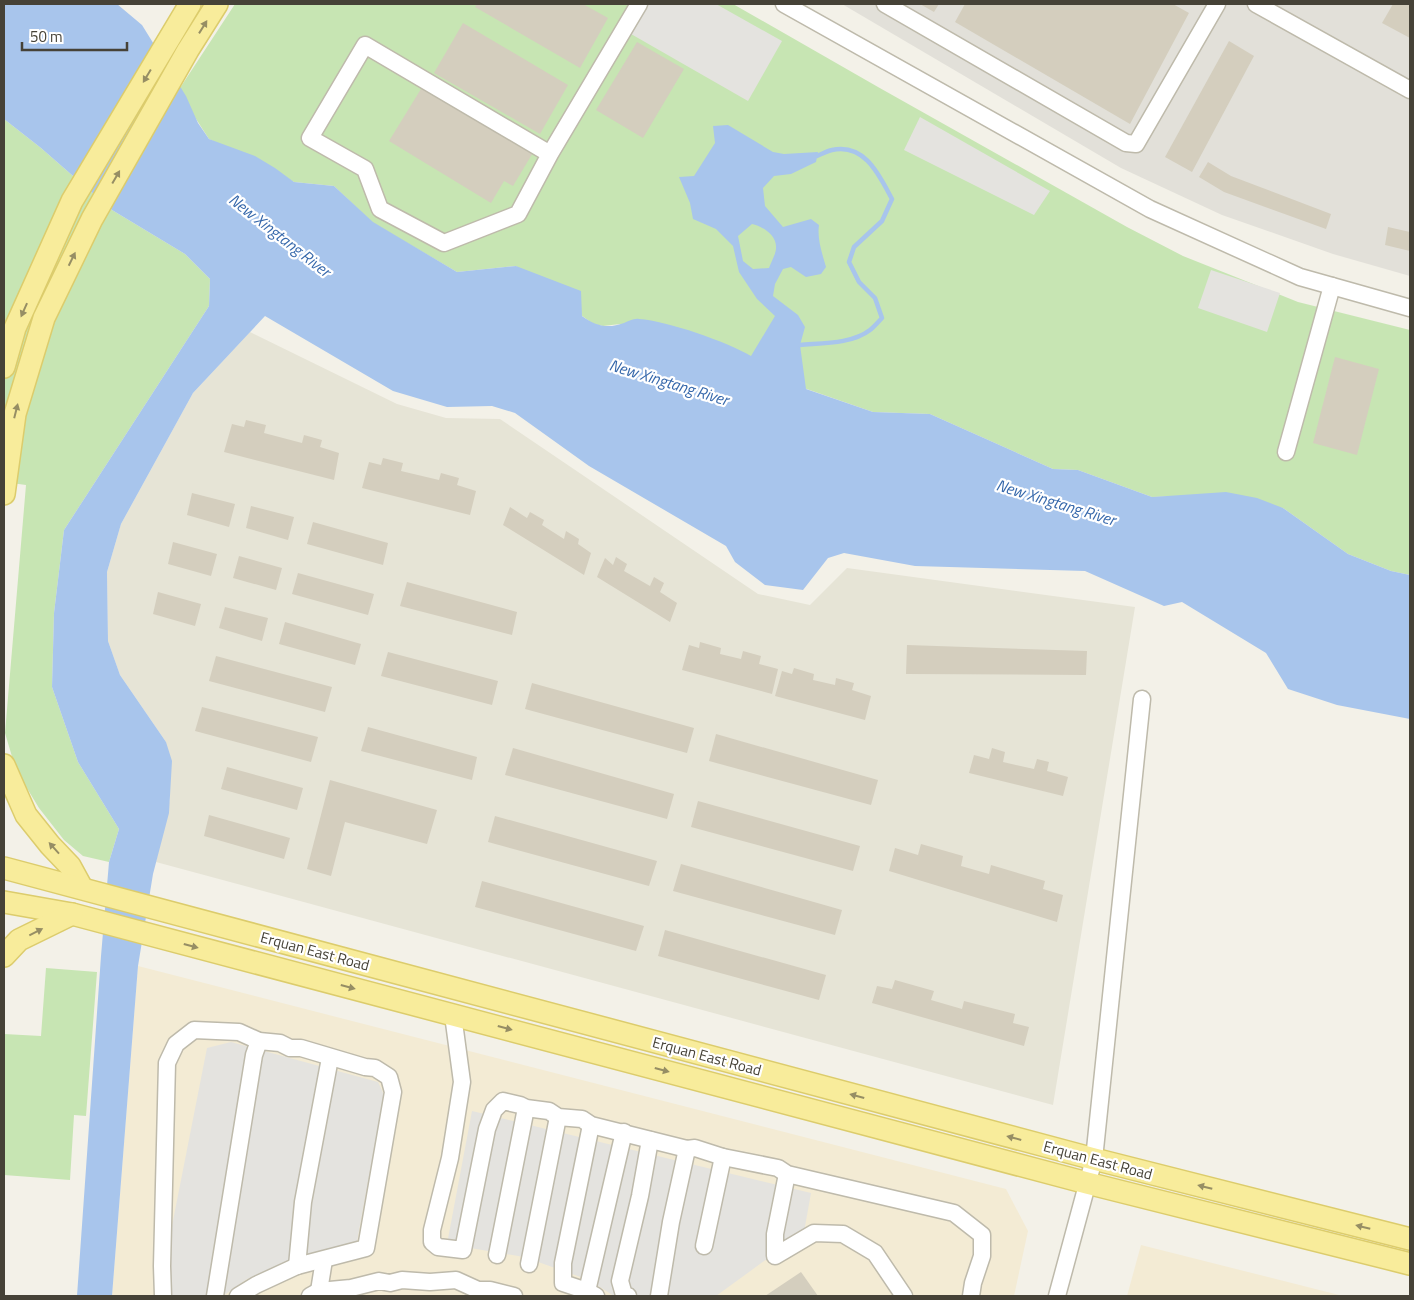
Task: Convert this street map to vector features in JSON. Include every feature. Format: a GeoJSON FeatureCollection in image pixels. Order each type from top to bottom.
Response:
{"type":"FeatureCollection","features":[{"type":"Feature","properties":{"kind":"main road"},"geometry":{"type":"LineString","coordinates":[[4,367],[15,328],[72,201],[190,4]]}},
{"type":"Feature","properties":{"kind":"main road"},"geometry":{"type":"LineString","coordinates":[[4,494],[15,414],[44,318],[92,219],[188,50],[217,4]]}},
{"type":"Feature","properties":{"kind":"main road"},"geometry":{"type":"LineString","coordinates":[[4,765],[26,815],[70,866],[82,888]]}},
{"type":"Feature","properties":{"kind":"main road","name":"Erquan East Road"},"geometry":{"type":"LineString","coordinates":[[4,868],[1094,1159],[1410,1239]]}},
{"type":"Feature","properties":{"kind":"main road","name":"Erquan East Road"},"geometry":{"type":"LineString","coordinates":[[4,902],[72,914],[1087,1183],[1410,1264]]}},
{"type":"Feature","properties":{"kind":"main road"},"geometry":{"type":"LineString","coordinates":[[4,956],[19,940],[72,914]]}},
{"type":"Feature","properties":{"kind":"street"},"geometry":{"type":"LineString","coordinates":[[550,154],[365,45],[310,138],[364,169],[380,208],[444,243],[518,214],[550,154],[639,4]]}},
{"type":"Feature","properties":{"kind":"street"},"geometry":{"type":"LineString","coordinates":[[784,4],[1150,209],[1300,277],[1410,308]]}},
{"type":"Feature","properties":{"kind":"street"},"geometry":{"type":"LineString","coordinates":[[885,4],[1126,142],[1136,144],[1216,4]]}},
{"type":"Feature","properties":{"kind":"street"},"geometry":{"type":"LineString","coordinates":[[1256,4],[1410,90]]}},
{"type":"Feature","properties":{"kind":"street"},"geometry":{"type":"LineString","coordinates":[[1286,452],[1332,286]]}},
{"type":"Feature","properties":{"kind":"street"},"geometry":{"type":"LineString","coordinates":[[1058,1296],[1094,1159],[1142,699]]}},
{"type":"Feature","properties":{"kind":"street"},"geometry":{"type":"LineString","coordinates":[[453,1014],[462,1082],[450,1158],[432,1230],[432,1242],[438,1247],[463,1250],[486,1129],[494,1110],[503,1101],[526,1108],[549,1111],[558,1117],[582,1119],[591,1125],[624,1132],[687,1150],[696,1148],[723,1157],[778,1168],[787,1174],[954,1213],[982,1235],[982,1256],[973,1283],[971,1296]]}},
{"type":"Feature","properties":{"kind":"street"},"geometry":{"type":"LineString","coordinates":[[163,1296],[162,1266],[168,1063],[176,1044],[194,1030],[239,1032],[259,1041],[280,1043],[290,1048],[301,1048],[330,1058],[375,1068],[389,1077],[392,1092],[366,1248],[298,1266],[256,1285],[238,1296]]}},
{"type":"Feature","properties":{"kind":"street"},"geometry":{"type":"LineString","coordinates":[[215,1296],[254,1055],[259,1041]]}},
{"type":"Feature","properties":{"kind":"street"},"geometry":{"type":"LineString","coordinates":[[298,1266],[303,1202],[330,1058]]}},
{"type":"Feature","properties":{"kind":"street"},"geometry":{"type":"LineString","coordinates":[[497,1255],[526,1108]]}},
{"type":"Feature","properties":{"kind":"street"},"geometry":{"type":"LineString","coordinates":[[529,1264],[558,1117]]}},
{"type":"Feature","properties":{"kind":"street"},"geometry":{"type":"LineString","coordinates":[[591,1125],[563,1263],[563,1283],[591,1293],[624,1132]]}},
{"type":"Feature","properties":{"kind":"street"},"geometry":{"type":"LineString","coordinates":[[628,1296],[624,1295],[620,1281],[640,1196],[650,1140]]}},
{"type":"Feature","properties":{"kind":"street"},"geometry":{"type":"LineString","coordinates":[[659,1296],[671,1222],[687,1150]]}},
{"type":"Feature","properties":{"kind":"street"},"geometry":{"type":"LineString","coordinates":[[704,1246],[723,1157]]}},
{"type":"Feature","properties":{"kind":"street"},"geometry":{"type":"LineString","coordinates":[[787,1174],[775,1234],[775,1256],[814,1233],[842,1234],[875,1253],[904,1296]]}},
{"type":"Feature","properties":{"kind":"street"},"geometry":{"type":"LineString","coordinates":[[324,1260],[314,1295],[354,1292],[379,1281],[394,1290],[402,1280],[430,1282],[456,1280],[478,1290],[490,1290],[514,1296]]}},
{"type":"Feature","properties":{"kind":"shaded area"},"geometry":{"type":"Polygon","coordinates":[[[648,4],[716,4],[782,41],[748,101],[631,34],[648,4]]]}},
{"type":"Feature","properties":{"kind":"shaded area"},"geometry":{"type":"Polygon","coordinates":[[[842,4],[1410,4],[1410,276],[1333,254],[1222,215],[1121,168],[842,4]]]}},
{"type":"Feature","properties":{"kind":"shaded area"},"geometry":{"type":"Polygon","coordinates":[[[920,117],[1050,191],[1034,215],[904,150],[920,117]]]}},
{"type":"Feature","properties":{"kind":"shaded area"},"geometry":{"type":"Polygon","coordinates":[[[1211,270],[1280,293],[1267,332],[1198,308],[1211,270]]]}},
{"type":"Feature","properties":{"kind":"shaded area"},"geometry":{"type":"Polygon","coordinates":[[[250,332],[397,404],[446,418],[500,419],[758,594],[810,605],[847,568],[1135,607],[1053,1105],[156,862],[170,799],[166,742],[120,675],[108,641],[107,572],[121,524],[193,393],[250,332]]]}},
{"type":"Feature","properties":{"kind":"shaded area"},"geometry":{"type":"Polygon","coordinates":[[[138,966],[1006,1189],[1028,1231],[1014,1296],[112,1296],[138,966]]]}},
{"type":"Feature","properties":{"kind":"shaded area"},"geometry":{"type":"Polygon","coordinates":[[[231,1042],[378,1082],[384,1095],[356,1247],[296,1262],[247,1279],[223,1296],[170,1296],[169,1241],[207,1048],[231,1042]]]}},
{"type":"Feature","properties":{"kind":"shaded area"},"geometry":{"type":"Polygon","coordinates":[[[472,1111],[811,1193],[804,1232],[716,1296],[614,1296],[589,1280],[524,1257],[447,1244],[472,1111]]]}},
{"type":"Feature","properties":{"kind":"shaded area"},"geometry":{"type":"Polygon","coordinates":[[[1141,1245],[1343,1296],[1127,1296],[1141,1245]]]}},
{"type":"Feature","properties":{"kind":"green space"},"geometry":{"type":"Polygon","coordinates":[[[235,4],[733,4],[1127,227],[1183,256],[1298,302],[1410,330],[1410,575],[1391,571],[1348,554],[1283,508],[1183,496],[1152,497],[1078,470],[1053,469],[930,414],[873,412],[620,324],[603,326],[593,324],[516,266],[457,272],[373,223],[334,186],[294,182],[209,139],[178,91],[235,4]]]}},
{"type":"Feature","properties":{"kind":"green space"},"geometry":{"type":"Polygon","coordinates":[[[4,119],[41,148],[112,210],[185,254],[210,279],[209,306],[64,530],[54,613],[52,687],[78,762],[119,829],[109,862],[83,856],[64,840],[39,808],[16,770],[5,733],[26,485],[4,482],[4,119]]]}},
{"type":"Feature","properties":{"kind":"green space"},"geometry":{"type":"Polygon","coordinates":[[[46,968],[97,972],[86,1116],[74,1115],[70,1180],[4,1175],[4,1034],[41,1036],[46,968]]]}},
{"type":"Feature","properties":{"kind":"water","name":"New Xingtang River"},"geometry":{"type":"Polygon","coordinates":[[[4,4],[117,4],[142,25],[186,96],[198,123],[209,139],[255,156],[294,182],[334,186],[373,222],[457,272],[516,266],[581,291],[582,316],[602,326],[618,325],[635,319],[651,321],[697,333],[751,356],[775,316],[757,299],[739,272],[733,246],[716,229],[693,219],[690,203],[679,177],[694,176],[715,143],[713,126],[728,125],[773,152],[784,154],[818,152],[816,162],[791,174],[774,176],[763,188],[765,206],[783,227],[811,219],[819,225],[819,241],[826,267],[821,274],[806,277],[791,267],[783,269],[775,284],[773,296],[798,315],[805,327],[800,345],[806,389],[873,412],[930,414],[1053,469],[1078,470],[1152,497],[1226,492],[1257,498],[1283,508],[1348,554],[1391,571],[1410,575],[1410,719],[1337,705],[1288,689],[1266,653],[1182,602],[1164,606],[1085,571],[915,566],[844,553],[828,558],[803,590],[765,585],[735,562],[726,546],[589,466],[515,413],[492,406],[447,407],[393,391],[265,316],[193,393],[121,524],[107,572],[108,641],[120,675],[166,742],[172,761],[169,813],[153,874],[138,966],[112,1296],[77,1296],[109,862],[119,829],[78,762],[52,687],[54,613],[64,530],[209,306],[210,279],[185,254],[112,210],[41,148],[4,119],[4,4]],[[752,224],[738,236],[743,261],[753,269],[769,268],[775,253],[776,243],[768,232],[752,224]]]}},
{"type":"Feature","properties":{"kind":"building"},"geometry":{"type":"Polygon","coordinates":[[[477,4],[583,4],[608,18],[580,68],[475,7],[477,4]]]}},
{"type":"Feature","properties":{"kind":"building"},"geometry":{"type":"Polygon","coordinates":[[[920,4],[939,4],[934,12],[920,4]]]}},
{"type":"Feature","properties":{"kind":"building"},"geometry":{"type":"Polygon","coordinates":[[[965,4],[1173,4],[1189,13],[1130,124],[955,22],[965,4]]]}},
{"type":"Feature","properties":{"kind":"building"},"geometry":{"type":"Polygon","coordinates":[[[1393,4],[1410,4],[1410,38],[1382,23],[1393,4]]]}},
{"type":"Feature","properties":{"kind":"building"},"geometry":{"type":"Polygon","coordinates":[[[463,23],[568,85],[540,134],[434,73],[463,23]]]}},
{"type":"Feature","properties":{"kind":"building"},"geometry":{"type":"Polygon","coordinates":[[[1229,41],[1254,56],[1192,172],[1165,157],[1229,41]]]}},
{"type":"Feature","properties":{"kind":"building"},"geometry":{"type":"Polygon","coordinates":[[[637,42],[684,69],[643,138],[596,110],[637,42]]]}},
{"type":"Feature","properties":{"kind":"building"},"geometry":{"type":"Polygon","coordinates":[[[424,84],[534,151],[513,186],[504,181],[491,203],[389,141],[424,84]]]}},
{"type":"Feature","properties":{"kind":"building"},"geometry":{"type":"Polygon","coordinates":[[[1208,162],[1231,176],[1331,214],[1326,229],[1224,192],[1199,177],[1208,162]]]}},
{"type":"Feature","properties":{"kind":"building"},"geometry":{"type":"Polygon","coordinates":[[[1388,227],[1410,232],[1410,251],[1385,245],[1388,227]]]}},
{"type":"Feature","properties":{"kind":"building"},"geometry":{"type":"Polygon","coordinates":[[[1335,357],[1379,369],[1357,455],[1313,443],[1335,357]]]}},
{"type":"Feature","properties":{"kind":"building"},"geometry":{"type":"Polygon","coordinates":[[[246,420],[266,425],[264,433],[302,443],[304,435],[322,440],[320,447],[339,453],[334,480],[224,452],[232,424],[244,427],[246,420]]]}},
{"type":"Feature","properties":{"kind":"building"},"geometry":{"type":"Polygon","coordinates":[[[383,458],[403,463],[401,471],[439,480],[441,473],[459,478],[457,485],[476,491],[470,515],[362,488],[369,462],[381,465],[383,458]]]}},
{"type":"Feature","properties":{"kind":"building"},"geometry":{"type":"Polygon","coordinates":[[[192,493],[235,504],[229,527],[187,515],[192,493]]]}},
{"type":"Feature","properties":{"kind":"building"},"geometry":{"type":"Polygon","coordinates":[[[251,506],[294,517],[288,540],[246,528],[251,506]]]}},
{"type":"Feature","properties":{"kind":"building"},"geometry":{"type":"Polygon","coordinates":[[[510,507],[527,518],[530,512],[544,520],[542,525],[564,539],[566,531],[579,539],[578,544],[591,553],[584,575],[503,525],[510,507]]]}},
{"type":"Feature","properties":{"kind":"building"},"geometry":{"type":"Polygon","coordinates":[[[313,522],[388,543],[383,565],[307,544],[313,522]]]}},
{"type":"Feature","properties":{"kind":"building"},"geometry":{"type":"Polygon","coordinates":[[[173,542],[217,554],[211,576],[168,564],[173,542]]]}},
{"type":"Feature","properties":{"kind":"building"},"geometry":{"type":"Polygon","coordinates":[[[239,556],[282,568],[276,590],[233,578],[239,556]]]}},
{"type":"Feature","properties":{"kind":"building"},"geometry":{"type":"Polygon","coordinates":[[[616,557],[627,564],[624,571],[650,586],[654,577],[664,583],[660,592],[677,603],[670,622],[597,577],[605,558],[613,565],[616,557]]]}},
{"type":"Feature","properties":{"kind":"building"},"geometry":{"type":"Polygon","coordinates":[[[298,573],[374,594],[368,615],[292,594],[298,573]]]}},
{"type":"Feature","properties":{"kind":"building"},"geometry":{"type":"Polygon","coordinates":[[[407,582],[517,612],[512,635],[400,606],[407,582]]]}},
{"type":"Feature","properties":{"kind":"building"},"geometry":{"type":"Polygon","coordinates":[[[158,592],[201,604],[195,626],[153,614],[158,592]]]}},
{"type":"Feature","properties":{"kind":"building"},"geometry":{"type":"Polygon","coordinates":[[[225,607],[268,618],[262,641],[219,628],[225,607]]]}},
{"type":"Feature","properties":{"kind":"building"},"geometry":{"type":"Polygon","coordinates":[[[285,622],[361,644],[355,665],[279,644],[285,622]]]}},
{"type":"Feature","properties":{"kind":"building"},"geometry":{"type":"Polygon","coordinates":[[[700,642],[721,648],[720,654],[741,659],[743,651],[761,656],[759,664],[778,669],[772,694],[682,670],[689,645],[699,648],[700,642]]]}},
{"type":"Feature","properties":{"kind":"building"},"geometry":{"type":"Polygon","coordinates":[[[907,645],[1087,651],[1086,675],[906,674],[907,645]]]}},
{"type":"Feature","properties":{"kind":"building"},"geometry":{"type":"Polygon","coordinates":[[[388,652],[498,681],[492,705],[381,676],[388,652]]]}},
{"type":"Feature","properties":{"kind":"building"},"geometry":{"type":"Polygon","coordinates":[[[216,656],[332,687],[325,712],[209,681],[216,656]]]}},
{"type":"Feature","properties":{"kind":"building"},"geometry":{"type":"Polygon","coordinates":[[[794,668],[814,674],[813,680],[835,685],[836,678],[854,683],[852,690],[871,696],[865,720],[775,696],[782,671],[792,674],[794,668]]]}},
{"type":"Feature","properties":{"kind":"building"},"geometry":{"type":"Polygon","coordinates":[[[532,683],[694,728],[687,753],[525,709],[532,683]]]}},
{"type":"Feature","properties":{"kind":"building"},"geometry":{"type":"Polygon","coordinates":[[[202,707],[318,737],[311,762],[195,731],[202,707]]]}},
{"type":"Feature","properties":{"kind":"building"},"geometry":{"type":"Polygon","coordinates":[[[368,727],[477,757],[472,780],[361,751],[368,727]]]}},
{"type":"Feature","properties":{"kind":"building"},"geometry":{"type":"Polygon","coordinates":[[[716,734],[878,780],[871,805],[709,761],[716,734]]]}},
{"type":"Feature","properties":{"kind":"building"},"geometry":{"type":"Polygon","coordinates":[[[513,748],[674,794],[667,819],[505,775],[513,748]]]}},
{"type":"Feature","properties":{"kind":"building"},"geometry":{"type":"Polygon","coordinates":[[[992,748],[1005,752],[1003,762],[1034,769],[1037,759],[1049,762],[1047,771],[1068,777],[1063,796],[969,773],[974,755],[989,759],[992,748]]]}},
{"type":"Feature","properties":{"kind":"building"},"geometry":{"type":"Polygon","coordinates":[[[227,767],[303,788],[297,810],[221,789],[227,767]]]}},
{"type":"Feature","properties":{"kind":"building"},"geometry":{"type":"Polygon","coordinates":[[[330,780],[437,810],[427,844],[345,822],[331,876],[307,869],[330,780]]]}},
{"type":"Feature","properties":{"kind":"building"},"geometry":{"type":"Polygon","coordinates":[[[698,801],[860,846],[853,871],[691,827],[698,801]]]}},
{"type":"Feature","properties":{"kind":"building"},"geometry":{"type":"Polygon","coordinates":[[[209,815],[290,838],[284,859],[204,836],[209,815]]]}},
{"type":"Feature","properties":{"kind":"building"},"geometry":{"type":"Polygon","coordinates":[[[495,816],[657,861],[649,886],[488,842],[495,816]]]}},
{"type":"Feature","properties":{"kind":"building"},"geometry":{"type":"Polygon","coordinates":[[[921,844],[963,856],[961,866],[989,874],[991,865],[1045,881],[1043,889],[1063,895],[1057,922],[889,871],[895,848],[918,855],[921,844]]]}},
{"type":"Feature","properties":{"kind":"building"},"geometry":{"type":"Polygon","coordinates":[[[681,864],[842,910],[835,935],[673,891],[681,864]]]}},
{"type":"Feature","properties":{"kind":"building"},"geometry":{"type":"Polygon","coordinates":[[[482,881],[644,926],[636,951],[475,907],[482,881]]]}},
{"type":"Feature","properties":{"kind":"building"},"geometry":{"type":"Polygon","coordinates":[[[665,930],[826,975],[819,1000],[658,956],[665,930]]]}},
{"type":"Feature","properties":{"kind":"building"},"geometry":{"type":"Polygon","coordinates":[[[895,980],[934,991],[931,1000],[962,1009],[964,1001],[1015,1014],[1013,1023],[1029,1027],[1024,1046],[872,1003],[877,986],[892,989],[895,980]]]}},
{"type":"Feature","properties":{"kind":"building"},"geometry":{"type":"Polygon","coordinates":[[[801,1272],[818,1296],[765,1296],[801,1272]]]}},
{"type":"Feature","properties":{"kind":"waterway"},"geometry":{"type":"LineString","coordinates":[[800,345],[836,342],[855,338],[870,330],[882,318],[875,298],[859,282],[849,262],[854,247],[882,221],[892,199],[876,171],[862,156],[844,149],[830,150],[817,156]]}}]}
